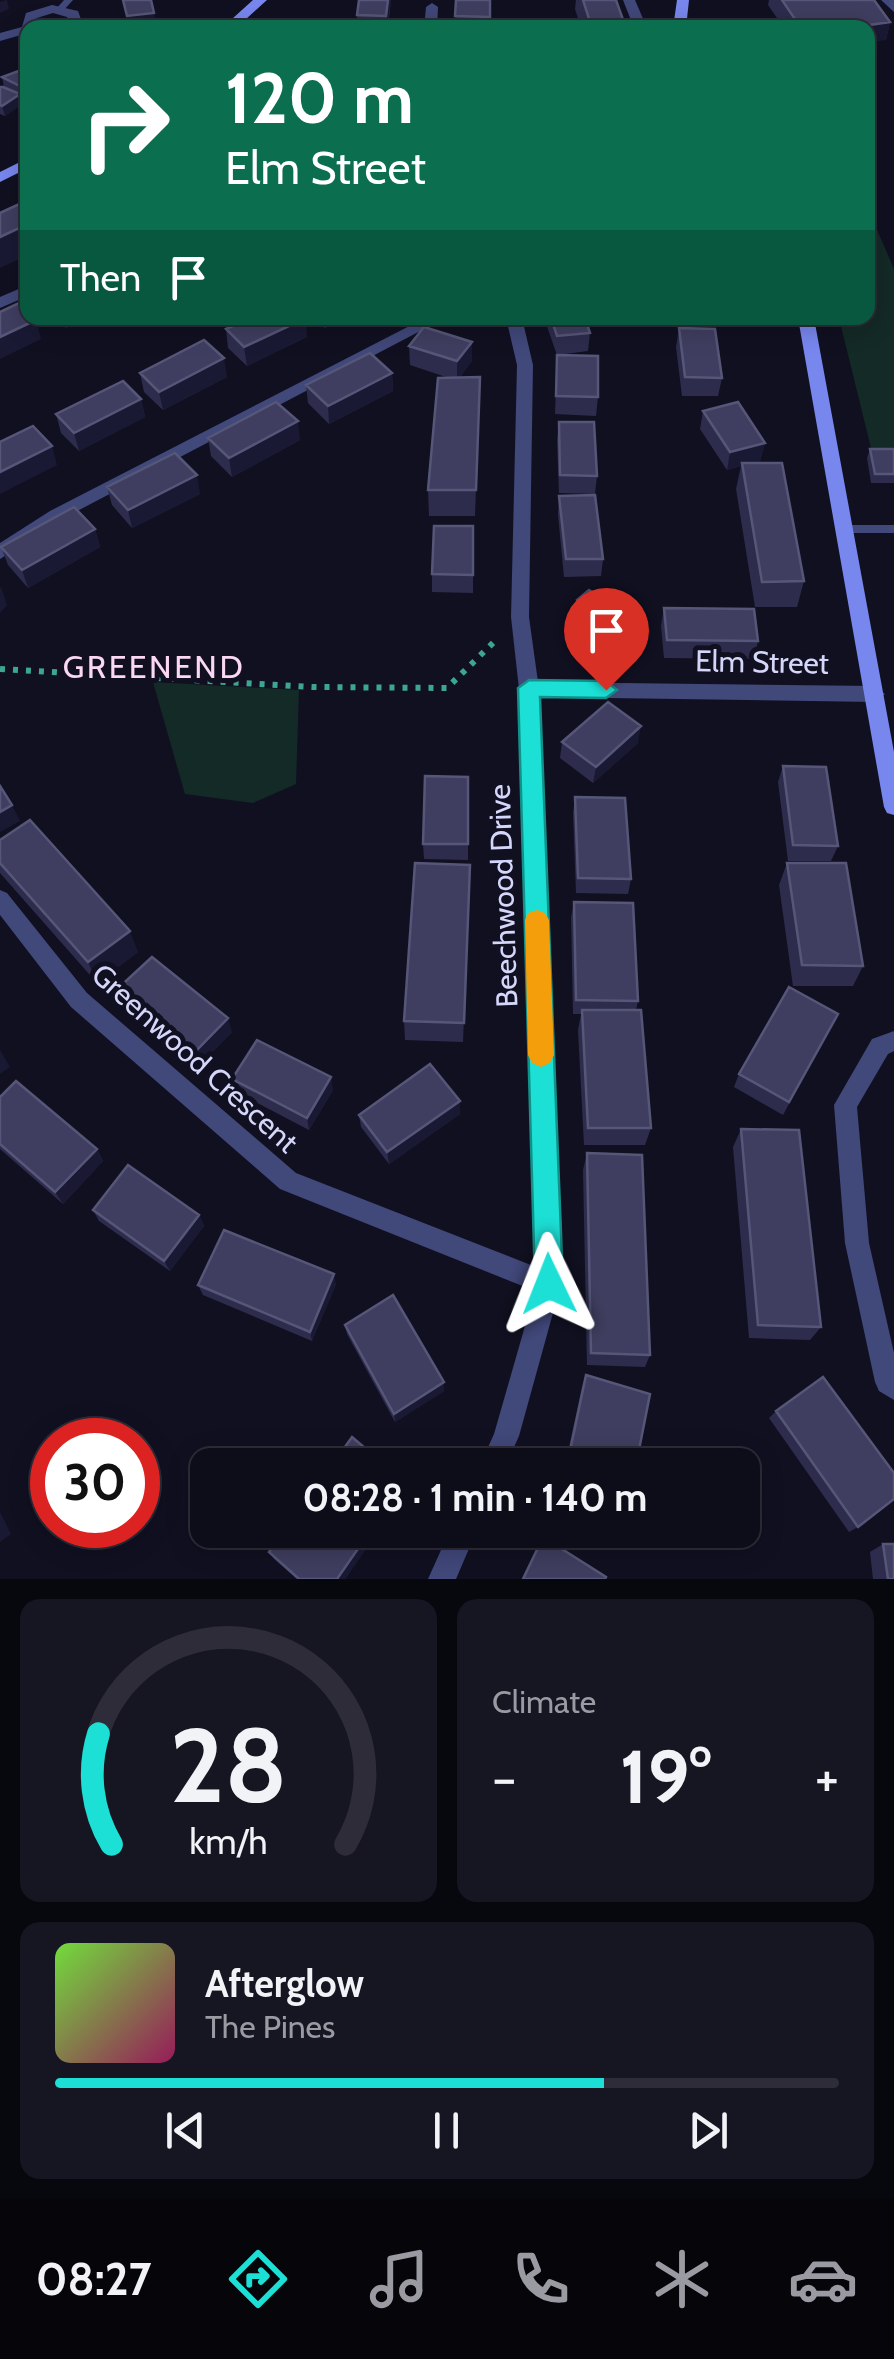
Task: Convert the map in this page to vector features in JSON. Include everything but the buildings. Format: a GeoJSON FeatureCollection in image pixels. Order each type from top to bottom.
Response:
{"type":"FeatureCollection","features":[{"type":"Feature","properties":{"kind":"main road"},"geometry":{"type":"LineString","coordinates":[[248,6],[261,0]]}},
{"type":"Feature","properties":{"kind":"main road"},"geometry":{"type":"LineString","coordinates":[[807,325],[894,807]]}},
{"type":"Feature","properties":{"kind":"street"},"geometry":{"type":"LineString","coordinates":[[888,0],[894,8]]}},
{"type":"Feature","properties":{"kind":"street"},"geometry":{"type":"LineString","coordinates":[[28,20],[37,13],[65,5]]}},
{"type":"Feature","properties":{"kind":"street"},"geometry":{"type":"LineString","coordinates":[[431,20],[432,7]]}},
{"type":"Feature","properties":{"kind":"street"},"geometry":{"type":"LineString","coordinates":[[0,552],[56,515],[423,325]]}},
{"type":"Feature","properties":{"kind":"street","name":"Beechwood Drive"},"geometry":{"type":"LineString","coordinates":[[501,1448],[549,1284],[529,688],[520,617],[525,364],[516,325]]}},
{"type":"Feature","properties":{"kind":"street","name":"Elm Street"},"geometry":{"type":"LineString","coordinates":[[529,688],[875,694]]}},
{"type":"Feature","properties":{"kind":"street","name":"Greenwood Crescent"},"geometry":{"type":"LineString","coordinates":[[0,898],[79,1000],[288,1181],[549,1284]]}},
{"type":"Feature","properties":{"kind":"street"},"geometry":{"type":"LineString","coordinates":[[894,1041],[880,1046],[846,1105],[857,1242],[888,1382],[894,1387]]}},
{"type":"Feature","properties":{"kind":"street"},"geometry":{"type":"LineString","coordinates":[[442,1579],[456,1548]]}},
{"type":"Feature","properties":{"kind":"lane"},"geometry":{"type":"LineString","coordinates":[[846,530],[894,530]]}},
{"type":"Feature","properties":{"kind":"path"},"geometry":{"type":"LineString","coordinates":[[0,669],[313,687],[447,688],[520,617]]}},
{"type":"Feature","properties":{"kind":"green space"},"geometry":{"type":"Polygon","coordinates":[[[875,225],[894,269],[894,453],[871,448],[841,325],[875,325],[875,225]]]}},
{"type":"Feature","properties":{"kind":"green space"},"geometry":{"type":"Polygon","coordinates":[[[153,682],[299,690],[296,784],[253,803],[185,794],[153,682]]]}},
{"type":"Feature","properties":{"kind":"slow traffic"},"geometry":{"type":"LineString","coordinates":[[537,920],[541,1055]]}},
{"type":"Feature","properties":{"kind":"district","name":"GREENEND"},"geometry":{"type":"Point","coordinates":[154,666]}},
{"type":"Feature","properties":{"kind":"route"},"geometry":{"type":"LineString","coordinates":[[549,1284],[529,688],[606,690]]}}]}
